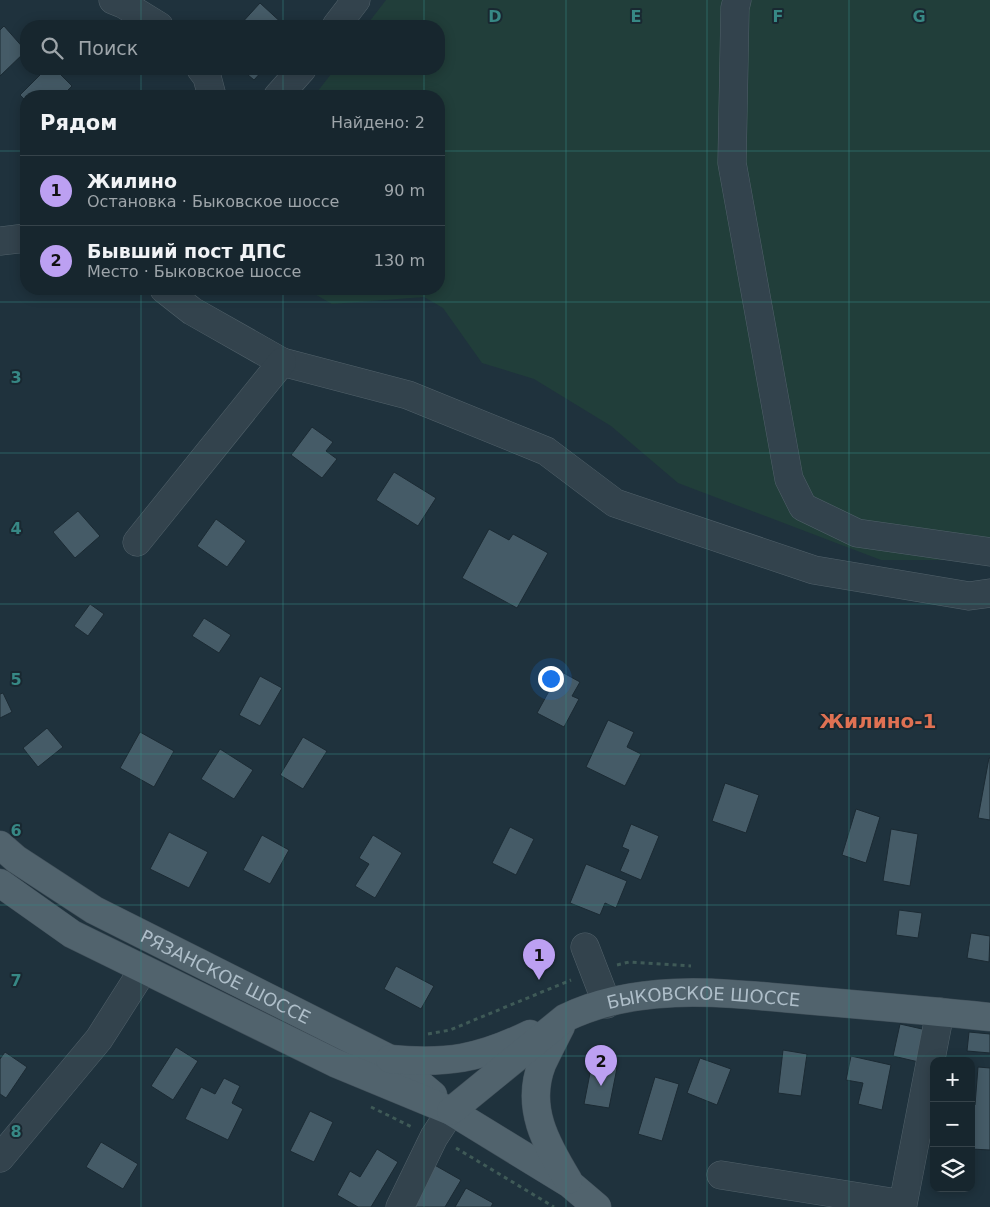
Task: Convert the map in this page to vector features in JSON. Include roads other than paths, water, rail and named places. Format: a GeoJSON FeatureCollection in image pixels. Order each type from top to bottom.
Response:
{"type":"FeatureCollection","features":[{"type":"Feature","properties":{"kind":"main road","name":"РЯЗАНСКОЕ ШОССЕ"},"geometry":{"type":"LineString","coordinates":[[0,845],[16,859],[94,910],[390,1059],[451,1111],[570,1184],[597,1207]]}},
{"type":"Feature","properties":{"kind":"main road","name":"РЯЗАНСКОЕ ШОССЕ"},"geometry":{"type":"LineString","coordinates":[[0,883],[72,934],[143,970],[335,1063],[451,1111]]}},
{"type":"Feature","properties":{"kind":"main road","name":"БЫКОВСКОЕ ШОССЕ"},"geometry":{"type":"LineString","coordinates":[[451,1111],[565,1018],[580,1011],[647,994],[710,992],[990,1017]]}},
{"type":"Feature","properties":{"kind":"main road"},"geometry":{"type":"LineString","coordinates":[[390,1059],[428,1063],[470,1058],[506,1046],[565,1018]]}},
{"type":"Feature","properties":{"kind":"main road"},"geometry":{"type":"LineString","coordinates":[[565,1018],[542,1064],[538,1078],[537,1114],[540,1129],[547,1146],[570,1184]]}},
{"type":"Feature","properties":{"kind":"street"},"geometry":{"type":"LineString","coordinates":[[113,0],[149,20]]}},
{"type":"Feature","properties":{"kind":"street"},"geometry":{"type":"LineString","coordinates":[[341,20],[356,0]]}},
{"type":"Feature","properties":{"kind":"street"},"geometry":{"type":"LineString","coordinates":[[738,0],[735,8],[732,163],[789,479],[803,507],[857,533],[990,552]]}},
{"type":"Feature","properties":{"kind":"street"},"geometry":{"type":"LineString","coordinates":[[206,75],[210,90]]}},
{"type":"Feature","properties":{"kind":"street"},"geometry":{"type":"LineString","coordinates":[[283,90],[297,75]]}},
{"type":"Feature","properties":{"kind":"street"},"geometry":{"type":"LineString","coordinates":[[0,241],[20,239]]}},
{"type":"Feature","properties":{"kind":"street"},"geometry":{"type":"LineString","coordinates":[[172,295],[192,311],[282,362],[408,395],[546,451],[615,503],[814,570],[969,596],[990,593]]}},
{"type":"Feature","properties":{"kind":"street"},"geometry":{"type":"LineString","coordinates":[[137,542],[282,362]]}},
{"type":"Feature","properties":{"kind":"street"},"geometry":{"type":"LineString","coordinates":[[584,947],[607,1004]]}},
{"type":"Feature","properties":{"kind":"street"},"geometry":{"type":"LineString","coordinates":[[0,1158],[100,1039],[143,970]]}},
{"type":"Feature","properties":{"kind":"street"},"geometry":{"type":"LineString","coordinates":[[721,1175],[903,1204],[940,1012]]}},
{"type":"Feature","properties":{"kind":"street"},"geometry":{"type":"LineString","coordinates":[[400,1207],[434,1137],[451,1111]]}},
{"type":"Feature","properties":{"kind":"place","name":"Жилино"},"geometry":{"type":"Point","coordinates":[539,980]}},
{"type":"Feature","properties":{"kind":"place","name":"Бывший пост ДПС"},"geometry":{"type":"Point","coordinates":[601,1086]}},
{"type":"Feature","properties":{"kind":"district","name":"Жилино-1"},"geometry":{"type":"Point","coordinates":[878,721]}}]}
